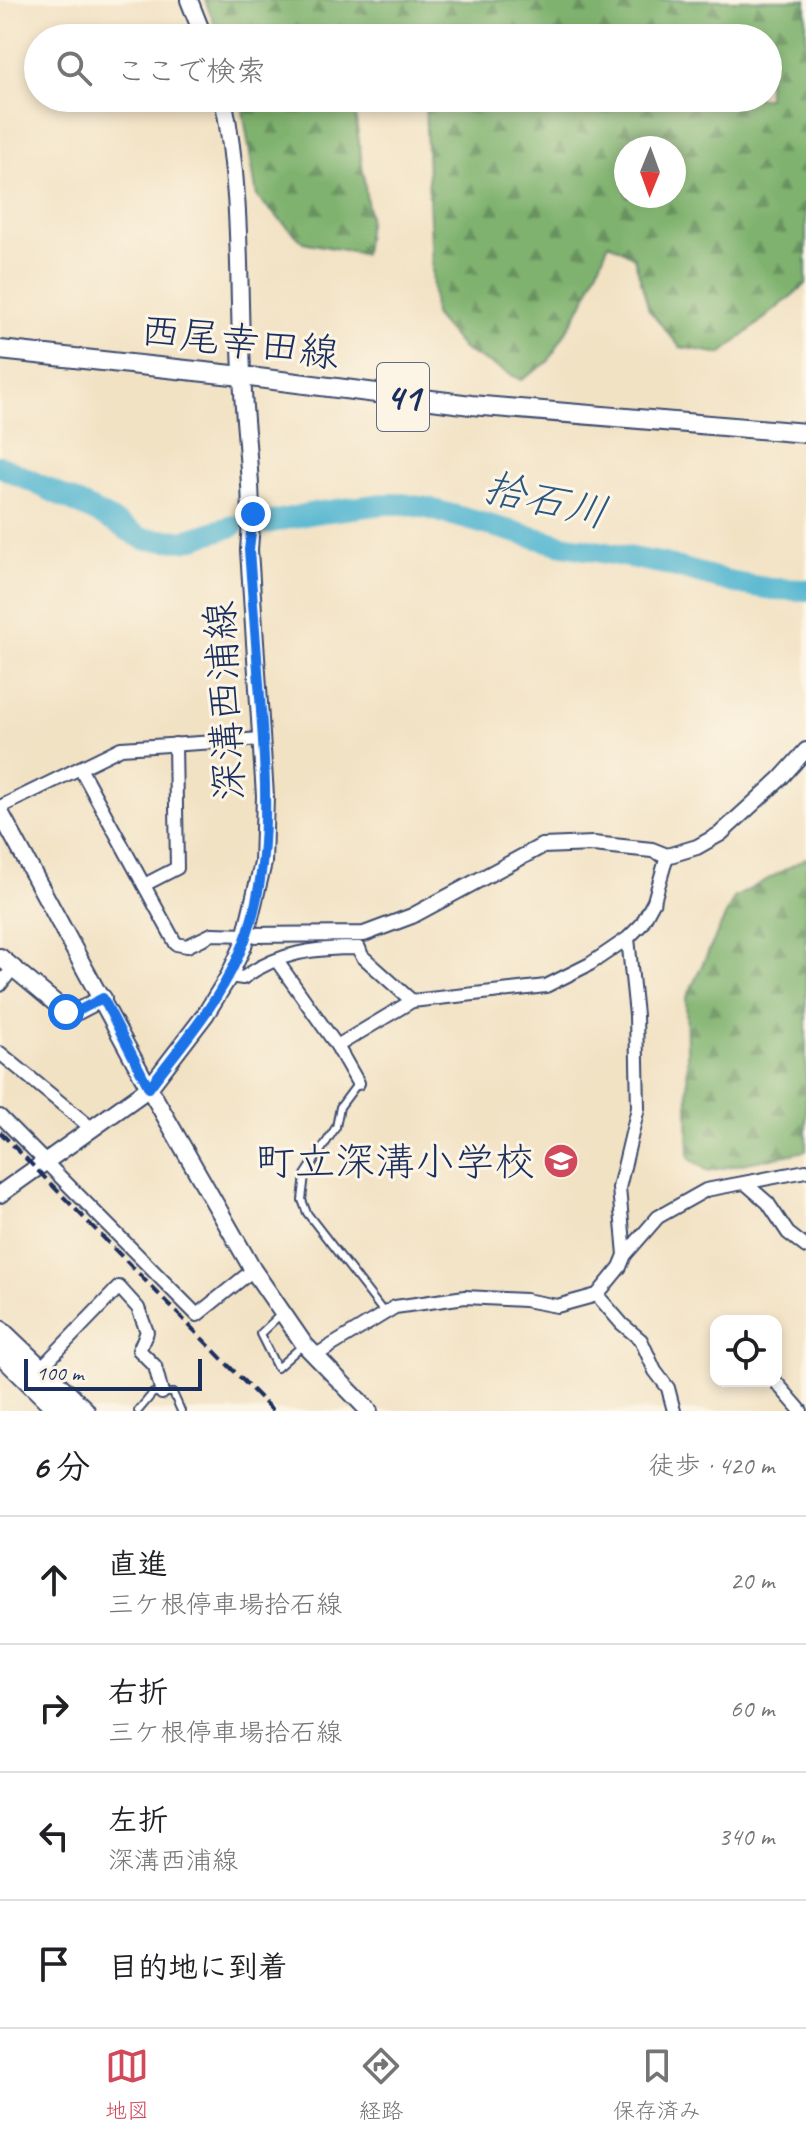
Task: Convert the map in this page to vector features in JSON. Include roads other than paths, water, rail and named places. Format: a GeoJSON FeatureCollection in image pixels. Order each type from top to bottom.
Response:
{"type":"FeatureCollection","features":[{"type":"Feature","properties":{"kind":"highway"},"geometry":{"type":"LineString","coordinates":[[0,1331],[84,1411]]}},
{"type":"Feature","properties":{"kind":"highway"},"geometry":{"type":"LineString","coordinates":[[0,1352],[60,1411]]}},
{"type":"Feature","properties":{"kind":"main road"},"geometry":{"type":"LineString","coordinates":[[189,0],[198,24]]}},
{"type":"Feature","properties":{"kind":"main road","name":"深溝西浦線"},"geometry":{"type":"LineString","coordinates":[[0,1194],[90,1127],[149,1088],[183,1046],[229,976],[247,935],[263,863],[263,739],[249,550],[253,514],[242,376],[235,187],[225,112]]}},
{"type":"Feature","properties":{"kind":"main road","name":"西尾幸田線"},"geometry":{"type":"LineString","coordinates":[[0,350],[471,405],[806,433]]}},
{"type":"Feature","properties":{"kind":"main road"},"geometry":{"type":"LineString","coordinates":[[0,809],[149,1088],[253,1270],[310,1350],[369,1411]]}},
{"type":"Feature","properties":{"kind":"main road"},"geometry":{"type":"LineString","coordinates":[[7,963],[66,1012],[78,1011],[103,998]]}},
{"type":"Feature","properties":{"kind":"street"},"geometry":{"type":"LineString","coordinates":[[0,809],[121,748],[263,739]]}},
{"type":"Feature","properties":{"kind":"street"},"geometry":{"type":"LineString","coordinates":[[144,885],[177,868],[175,744]]}},
{"type":"Feature","properties":{"kind":"street"},"geometry":{"type":"LineString","coordinates":[[229,976],[243,978],[263,963],[277,961],[294,952],[362,941],[542,846],[593,844],[652,850],[667,856],[697,847],[720,834],[780,779],[806,750]]}},
{"type":"Feature","properties":{"kind":"street"},"geometry":{"type":"LineString","coordinates":[[80,768],[176,944],[187,946],[212,934],[362,941]]}},
{"type":"Feature","properties":{"kind":"street"},"geometry":{"type":"LineString","coordinates":[[337,1046],[412,1001],[546,986],[590,964],[628,938],[641,925],[654,901],[667,856]]}},
{"type":"Feature","properties":{"kind":"street"},"geometry":{"type":"LineString","coordinates":[[625,1255],[619,1188],[638,1108],[636,1015],[628,938]]}},
{"type":"Feature","properties":{"kind":"street"},"geometry":{"type":"LineString","coordinates":[[362,941],[362,956],[412,1001]]}},
{"type":"Feature","properties":{"kind":"street"},"geometry":{"type":"LineString","coordinates":[[277,961],[337,1046],[358,1083]]}},
{"type":"Feature","properties":{"kind":"street"},"geometry":{"type":"LineString","coordinates":[[0,985],[7,963]]}},
{"type":"Feature","properties":{"kind":"street"},"geometry":{"type":"LineString","coordinates":[[0,1053],[90,1127]]}},
{"type":"Feature","properties":{"kind":"street"},"geometry":{"type":"LineString","coordinates":[[0,1116],[197,1315],[253,1270]]}},
{"type":"Feature","properties":{"kind":"street"},"geometry":{"type":"LineString","coordinates":[[310,1350],[395,1307],[465,1297],[525,1300],[557,1306],[597,1295],[620,1267],[625,1255],[658,1217],[706,1190],[806,1171]]}},
{"type":"Feature","properties":{"kind":"street"},"geometry":{"type":"LineString","coordinates":[[745,1183],[768,1203],[788,1233],[806,1247]]}},
{"type":"Feature","properties":{"kind":"street"},"geometry":{"type":"LineString","coordinates":[[40,1369],[119,1287],[138,1308],[147,1332],[139,1350],[155,1366],[162,1393]]}},
{"type":"Feature","properties":{"kind":"street"},"geometry":{"type":"LineString","coordinates":[[597,1295],[641,1340],[655,1371],[668,1388],[674,1411]]}},
{"type":"Feature","properties":{"kind":"street"},"geometry":{"type":"LineString","coordinates":[[780,1387],[801,1411]]}},
{"type":"Feature","properties":{"kind":"lane"},"geometry":{"type":"LineString","coordinates":[[358,1083],[340,1107],[336,1127],[305,1175],[302,1200],[307,1213],[385,1314]]}},
{"type":"Feature","properties":{"kind":"lane"},"geometry":{"type":"LineString","coordinates":[[282,1313],[260,1334],[277,1368],[310,1350]]}},
{"type":"Feature","properties":{"kind":"lane"},"geometry":{"type":"LineString","coordinates":[[138,1411],[153,1393],[173,1393],[181,1411]]}},
{"type":"Feature","properties":{"kind":"waterway","name":"拾石川"},"geometry":{"type":"LineString","coordinates":[[0,466],[102,515],[143,539],[184,541],[233,526]]}},
{"type":"Feature","properties":{"kind":"waterway","name":"拾石川"},"geometry":{"type":"LineString","coordinates":[[267,523],[314,513],[403,504],[558,544],[665,564],[735,583],[806,590]]}},
{"type":"Feature","properties":{"kind":"railway"},"geometry":{"type":"LineString","coordinates":[[0,1132],[273,1411]]}},
{"type":"Feature","properties":{"kind":"place","name":"町立深溝小学校"},"geometry":{"type":"Point","coordinates":[561,1161]}}]}
